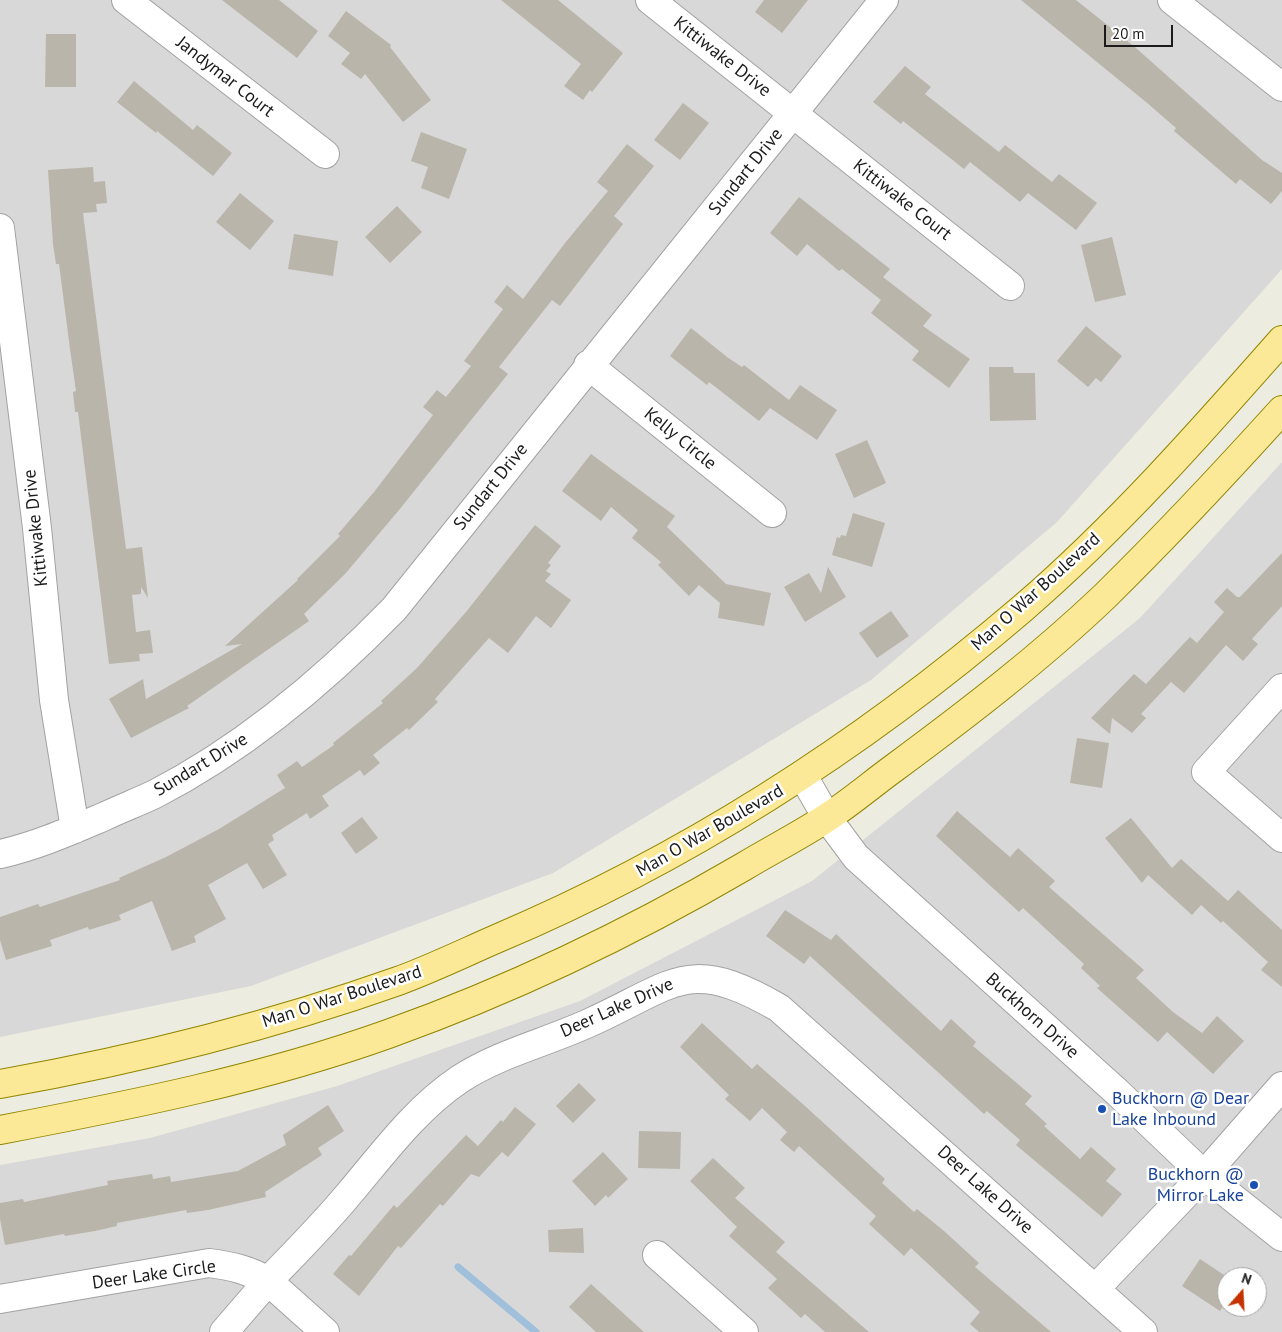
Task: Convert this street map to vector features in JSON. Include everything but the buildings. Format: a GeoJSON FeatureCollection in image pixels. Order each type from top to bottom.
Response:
{"type":"FeatureCollection","features":[{"type":"Feature","properties":{"kind":"main road","name":"Man O War Boulevard"},"geometry":{"type":"LineString","coordinates":[[0,1084],[179,1048],[301,1013],[402,980],[573,906],[672,855],[803,776],[922,691],[1030,601],[1084,552],[1146,488],[1282,340]]}},
{"type":"Feature","properties":{"kind":"main road"},"geometry":{"type":"LineString","coordinates":[[0,1130],[200,1090],[306,1060],[388,1034],[509,987],[649,920],[827,818],[938,736],[1097,603],[1216,482],[1282,410]]}},
{"type":"Feature","properties":{"kind":"street","name":"Jandymar Court"},"geometry":{"type":"LineString","coordinates":[[126,0],[325,154]]}},
{"type":"Feature","properties":{"kind":"street","name":"Kittiwake Drive"},"geometry":{"type":"LineString","coordinates":[[650,0],[794,114]]}},
{"type":"Feature","properties":{"kind":"street","name":"Sundart Drive"},"geometry":{"type":"LineString","coordinates":[[0,854],[47,840],[155,794],[225,752],[278,716],[319,682],[394,608],[884,0]]}},
{"type":"Feature","properties":{"kind":"street"},"geometry":{"type":"LineString","coordinates":[[1172,0],[1282,87]]}},
{"type":"Feature","properties":{"kind":"street","name":"Kittiwake Court"},"geometry":{"type":"LineString","coordinates":[[794,114],[1010,286]]}},
{"type":"Feature","properties":{"kind":"street","name":"Kittiwake Drive"},"geometry":{"type":"LineString","coordinates":[[0,228],[37,528],[54,700],[75,829]]}},
{"type":"Feature","properties":{"kind":"street","name":"Kelly Circle"},"geometry":{"type":"LineString","coordinates":[[588,365],[772,513]]}},
{"type":"Feature","properties":{"kind":"street"},"geometry":{"type":"LineString","coordinates":[[1282,688],[1206,772],[1282,838]]}},
{"type":"Feature","properties":{"kind":"street","name":"Buckhorn Drive"},"geometry":{"type":"LineString","coordinates":[[803,776],[827,818],[856,857],[1117,1092],[1204,1175],[1282,1237]]}},
{"type":"Feature","properties":{"kind":"street","name":"Deer Lake Drive"},"geometry":{"type":"LineString","coordinates":[[268,1281],[336,1210],[410,1122],[434,1098],[461,1078],[530,1046],[591,1022],[660,987],[677,980],[700,978],[724,982],[751,991],[779,1008],[1096,1288],[1143,1332]]}},
{"type":"Feature","properties":{"kind":"street"},"geometry":{"type":"LineString","coordinates":[[1096,1288],[1204,1175],[1282,1086]]}},
{"type":"Feature","properties":{"kind":"street"},"geometry":{"type":"LineString","coordinates":[[657,1255],[744,1332]]}},
{"type":"Feature","properties":{"kind":"street","name":"Deer Lake Circle"},"geometry":{"type":"LineString","coordinates":[[0,1299],[209,1264],[243,1269],[268,1281],[325,1332]]}},
{"type":"Feature","properties":{"kind":"street"},"geometry":{"type":"LineString","coordinates":[[224,1332],[268,1281]]}},
{"type":"Feature","properties":{"kind":"shaded area"},"geometry":{"type":"Polygon","coordinates":[[[0,0],[1282,0],[1282,269],[1057,522],[871,680],[553,873],[251,986],[0,1037],[0,0]]]}},
{"type":"Feature","properties":{"kind":"shaded area"},"geometry":{"type":"Polygon","coordinates":[[[1282,462],[1282,1332],[0,1332],[0,1165],[150,1138],[337,1086],[580,1001],[812,881],[1140,618],[1282,462]]]}},
{"type":"Feature","properties":{"kind":"waterway"},"geometry":{"type":"LineString","coordinates":[[458,1267],[536,1332]]}},
{"type":"Feature","properties":{"kind":"place","name":"Buckhorn @ Dear Lake Inbound"},"geometry":{"type":"Point","coordinates":[1102,1109]}},
{"type":"Feature","properties":{"kind":"place","name":"Buckhorn @ Mirror Lake"},"geometry":{"type":"Point","coordinates":[1254,1185]}}]}
